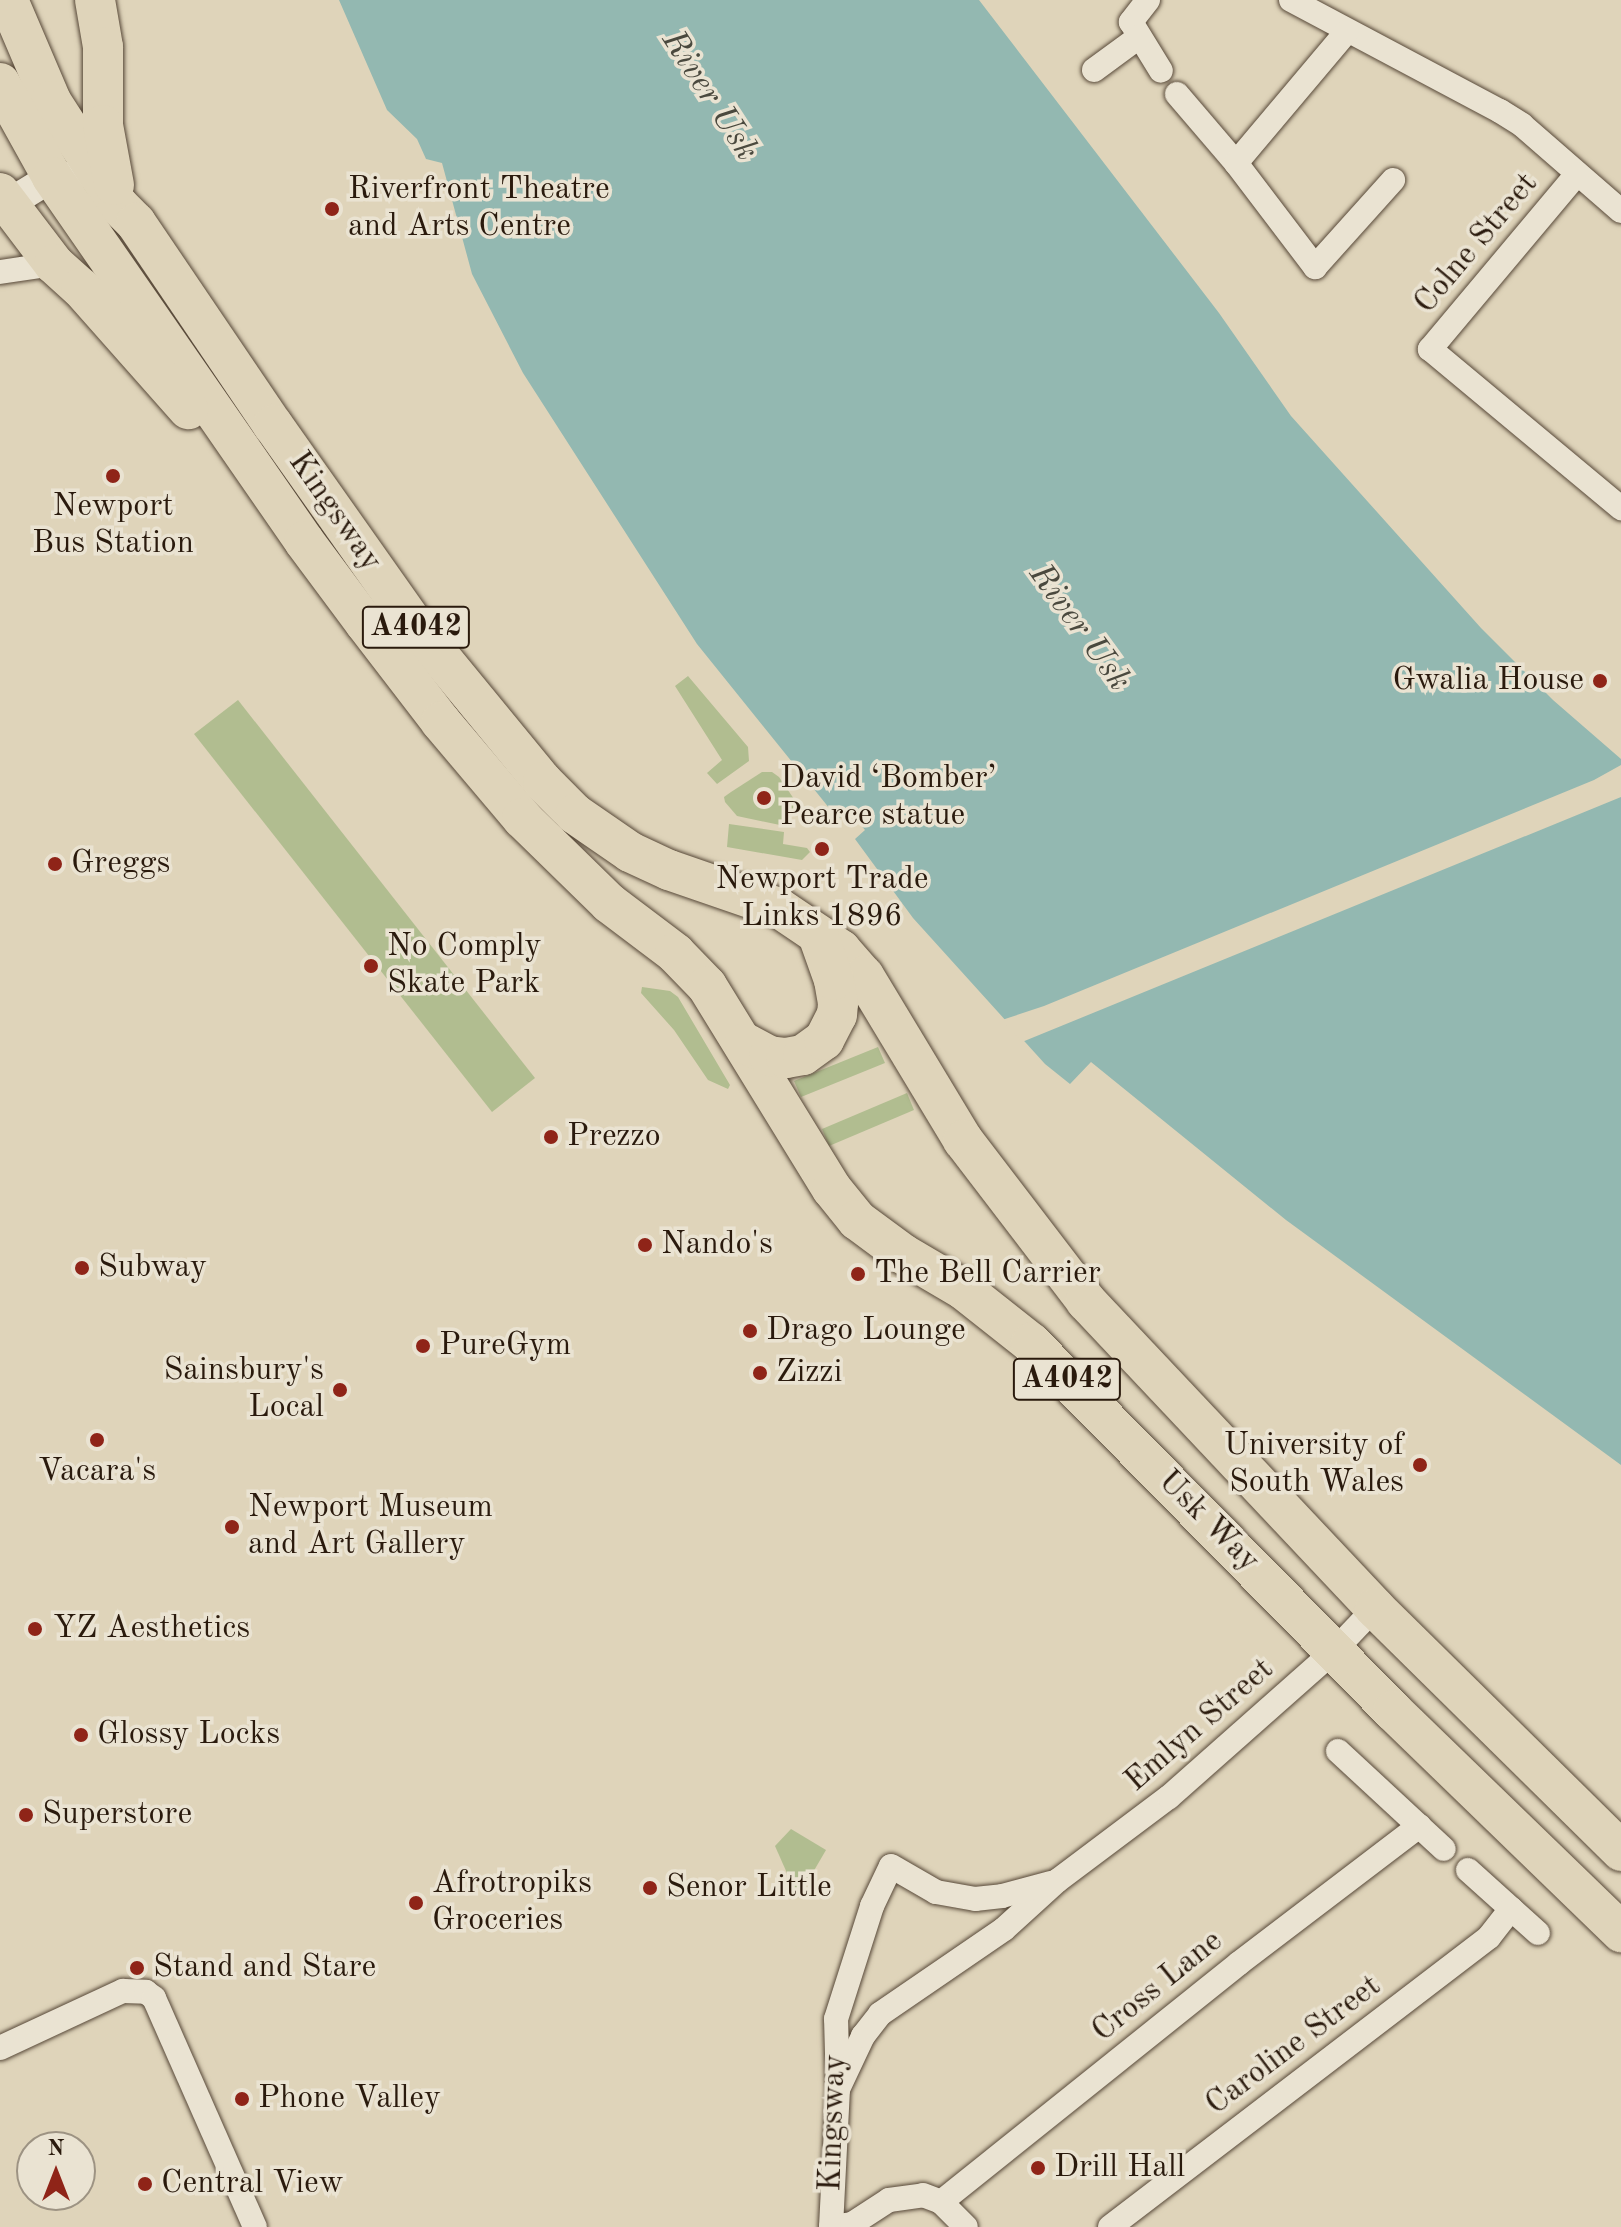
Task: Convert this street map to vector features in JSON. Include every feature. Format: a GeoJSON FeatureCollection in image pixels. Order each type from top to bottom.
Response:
{"type":"FeatureCollection","features":[{"type":"Feature","properties":{"kind":"main road","name":"Kingsway"},"geometry":{"type":"LineString","coordinates":[[8,0],[51,101],[118,205],[136,223],[414,625],[543,782],[575,814],[630,852],[669,870],[755,897],[816,931],[841,950],[864,976],[922,1070]]}},
{"type":"Feature","properties":{"kind":"main road"},"geometry":{"type":"LineString","coordinates":[[95,0],[103,47],[103,125],[118,205]]}},
{"type":"Feature","properties":{"kind":"main road","name":"Kingsway"},"geometry":{"type":"LineString","coordinates":[[0,83],[52,177],[304,541],[441,722],[522,818],[609,903],[693,970],[745,1043],[793,1122]]}},
{"type":"Feature","properties":{"kind":"main road","name":"A4042"},"geometry":{"type":"LineString","coordinates":[[2,202],[54,264],[81,288],[304,541]]}},
{"type":"Feature","properties":{"kind":"main road"},"geometry":{"type":"LineString","coordinates":[[745,1043],[759,1053],[786,1058],[803,1055],[824,1040],[837,1015],[838,1003],[834,980],[816,931]]}},
{"type":"Feature","properties":{"kind":"main road","name":"Usk Way"},"geometry":{"type":"LineString","coordinates":[[922,1070],[963,1140],[1086,1301],[1375,1608],[1621,1851]]}},
{"type":"Feature","properties":{"kind":"main road","name":"Usk Way"},"geometry":{"type":"LineString","coordinates":[[793,1122],[832,1189],[857,1220],[892,1247],[964,1290],[1031,1343],[1334,1651],[1621,1932]]}},
{"type":"Feature","properties":{"kind":"street"},"geometry":{"type":"LineString","coordinates":[[1148,0],[1131,22],[1161,71]]}},
{"type":"Feature","properties":{"kind":"street"},"geometry":{"type":"LineString","coordinates":[[1291,0],[1500,111],[1621,211]]}},
{"type":"Feature","properties":{"kind":"street"},"geometry":{"type":"LineString","coordinates":[[1236,163],[1347,31]]}},
{"type":"Feature","properties":{"kind":"street"},"geometry":{"type":"LineString","coordinates":[[1094,70],[1139,37]]}},
{"type":"Feature","properties":{"kind":"street"},"geometry":{"type":"LineString","coordinates":[[1177,94],[1236,163],[1315,267],[1393,180]]}},
{"type":"Feature","properties":{"kind":"street","name":"Colne Street"},"geometry":{"type":"LineString","coordinates":[[1577,174],[1430,349],[1621,508]]}},
{"type":"Feature","properties":{"kind":"street"},"geometry":{"type":"LineString","coordinates":[[2,202],[52,177],[88,181],[118,205]]}},
{"type":"Feature","properties":{"kind":"street"},"geometry":{"type":"LineString","coordinates":[[0,272],[54,264]]}},
{"type":"Feature","properties":{"kind":"street","name":"Emlyn Street"},"geometry":{"type":"LineString","coordinates":[[838,2089],[863,2036],[880,2014],[1004,1929],[1057,1881],[1169,1797],[1334,1651],[1375,1608]]}},
{"type":"Feature","properties":{"kind":"street"},"geometry":{"type":"LineString","coordinates":[[1338,1751],[1444,1849]]}},
{"type":"Feature","properties":{"kind":"street","name":"Cross Lane"},"geometry":{"type":"LineString","coordinates":[[941,2202],[1238,1964],[1419,1826]]}},
{"type":"Feature","properties":{"kind":"street","name":"Emlyn Street"},"geometry":{"type":"LineString","coordinates":[[836,2019],[872,1906],[891,1866],[936,1892],[975,1899],[1002,1896],[1057,1881]]}},
{"type":"Feature","properties":{"kind":"street"},"geometry":{"type":"LineString","coordinates":[[1468,1870],[1538,1933]]}},
{"type":"Feature","properties":{"kind":"street","name":"Caroline Street"},"geometry":{"type":"LineString","coordinates":[[1110,2227],[1489,1937],[1511,1909]]}},
{"type":"Feature","properties":{"kind":"street"},"geometry":{"type":"LineString","coordinates":[[0,2048],[123,1991],[138,1990],[154,1998],[255,2227]]}},
{"type":"Feature","properties":{"kind":"street","name":"Kingsway"},"geometry":{"type":"LineString","coordinates":[[831,2227],[838,2089],[836,2019]]}},
{"type":"Feature","properties":{"kind":"street"},"geometry":{"type":"LineString","coordinates":[[831,2227],[878,2218],[905,2195],[923,2195],[941,2202],[966,2227]]}},
{"type":"Feature","properties":{"kind":"green space"},"geometry":{"type":"Polygon","coordinates":[[[688,676],[748,747],[749,761],[717,784],[707,773],[722,760],[675,686],[688,676]]]}},
{"type":"Feature","properties":{"kind":"green space"},"geometry":{"type":"Polygon","coordinates":[[[238,700],[535,1078],[492,1112],[194,734],[238,700]]]}},
{"type":"Feature","properties":{"kind":"green space"},"geometry":{"type":"Polygon","coordinates":[[[762,772],[772,772],[779,777],[794,799],[793,811],[780,825],[737,816],[725,802],[724,797],[762,772]]]}},
{"type":"Feature","properties":{"kind":"green space"},"geometry":{"type":"Polygon","coordinates":[[[729,824],[784,832],[783,844],[807,848],[810,852],[802,860],[727,847],[729,824]]]}},
{"type":"Feature","properties":{"kind":"green space"},"geometry":{"type":"Polygon","coordinates":[[[642,987],[670,991],[678,997],[730,1085],[728,1089],[708,1080],[674,1030],[641,993],[642,987]]]}},
{"type":"Feature","properties":{"kind":"green space"},"geometry":{"type":"Polygon","coordinates":[[[878,1047],[885,1063],[801,1097],[794,1081],[878,1047]]]}},
{"type":"Feature","properties":{"kind":"green space"},"geometry":{"type":"Polygon","coordinates":[[[907,1093],[914,1110],[829,1146],[822,1129],[907,1093]]]}},
{"type":"Feature","properties":{"kind":"green space"},"geometry":{"type":"Polygon","coordinates":[[[791,1829],[826,1850],[798,1898],[775,1846],[791,1829]]]}},
{"type":"Feature","properties":{"kind":"water","name":"River Usk"},"geometry":{"type":"Polygon","coordinates":[[[339,0],[979,0],[1219,313],[1291,416],[1481,628],[1553,700],[1621,759],[1621,1465],[1286,1220],[1091,1062],[1070,1084],[1045,1064],[913,918],[855,839],[865,830],[849,811],[838,819],[697,644],[523,373],[472,274],[442,163],[426,159],[417,139],[387,110],[339,0]]]}},
{"type":"Feature","properties":{"kind":"pier"},"geometry":{"type":"Polygon","coordinates":[[[1621,765],[1621,797],[1022,1042],[1002,1020],[1044,1006],[1594,780],[1621,765]]]}},
{"type":"Feature","properties":{"kind":"place","name":"Riverfront Theatre and Arts Centre"},"geometry":{"type":"Point","coordinates":[332,209]}},
{"type":"Feature","properties":{"kind":"place","name":"Newport Bus Station"},"geometry":{"type":"Point","coordinates":[113,476]}},
{"type":"Feature","properties":{"kind":"place","name":"Gwalia House"},"geometry":{"type":"Point","coordinates":[1600,681]}},
{"type":"Feature","properties":{"kind":"place","name":"David ‘Bomber’ Pearce statue"},"geometry":{"type":"Point","coordinates":[764,798]}},
{"type":"Feature","properties":{"kind":"place","name":"Newport Trade Links 1896"},"geometry":{"type":"Point","coordinates":[822,849]}},
{"type":"Feature","properties":{"kind":"place","name":"Greggs"},"geometry":{"type":"Point","coordinates":[55,864]}},
{"type":"Feature","properties":{"kind":"place","name":"No Comply Skate Park"},"geometry":{"type":"Point","coordinates":[371,966]}},
{"type":"Feature","properties":{"kind":"place","name":"Prezzo"},"geometry":{"type":"Point","coordinates":[551,1137]}},
{"type":"Feature","properties":{"kind":"place","name":"Nando's"},"geometry":{"type":"Point","coordinates":[645,1245]}},
{"type":"Feature","properties":{"kind":"place","name":"Subway"},"geometry":{"type":"Point","coordinates":[82,1268]}},
{"type":"Feature","properties":{"kind":"place","name":"The Bell Carrier"},"geometry":{"type":"Point","coordinates":[858,1274]}},
{"type":"Feature","properties":{"kind":"place","name":"Drago Lounge"},"geometry":{"type":"Point","coordinates":[750,1331]}},
{"type":"Feature","properties":{"kind":"place","name":"PureGym"},"geometry":{"type":"Point","coordinates":[423,1346]}},
{"type":"Feature","properties":{"kind":"place","name":"Zizzi"},"geometry":{"type":"Point","coordinates":[760,1373]}},
{"type":"Feature","properties":{"kind":"place","name":"Sainsbury's Local"},"geometry":{"type":"Point","coordinates":[340,1390]}},
{"type":"Feature","properties":{"kind":"place","name":"Vacara's"},"geometry":{"type":"Point","coordinates":[97,1440]}},
{"type":"Feature","properties":{"kind":"place","name":"University of South Wales"},"geometry":{"type":"Point","coordinates":[1420,1465]}},
{"type":"Feature","properties":{"kind":"place","name":"Newport Museum and Art Gallery"},"geometry":{"type":"Point","coordinates":[232,1527]}},
{"type":"Feature","properties":{"kind":"place","name":"YZ Aesthetics"},"geometry":{"type":"Point","coordinates":[35,1629]}},
{"type":"Feature","properties":{"kind":"place","name":"Glossy Locks"},"geometry":{"type":"Point","coordinates":[81,1735]}},
{"type":"Feature","properties":{"kind":"place","name":"Superstore"},"geometry":{"type":"Point","coordinates":[26,1815]}},
{"type":"Feature","properties":{"kind":"place","name":"Senor Little"},"geometry":{"type":"Point","coordinates":[650,1888]}},
{"type":"Feature","properties":{"kind":"place","name":"Afrotropiks Groceries"},"geometry":{"type":"Point","coordinates":[416,1903]}},
{"type":"Feature","properties":{"kind":"place","name":"Stand and Stare"},"geometry":{"type":"Point","coordinates":[137,1968]}},
{"type":"Feature","properties":{"kind":"place","name":"Phone Valley"},"geometry":{"type":"Point","coordinates":[242,2099]}},
{"type":"Feature","properties":{"kind":"place","name":"Drill Hall"},"geometry":{"type":"Point","coordinates":[1038,2168]}},
{"type":"Feature","properties":{"kind":"place","name":"Central View"},"geometry":{"type":"Point","coordinates":[145,2184]}}]}
